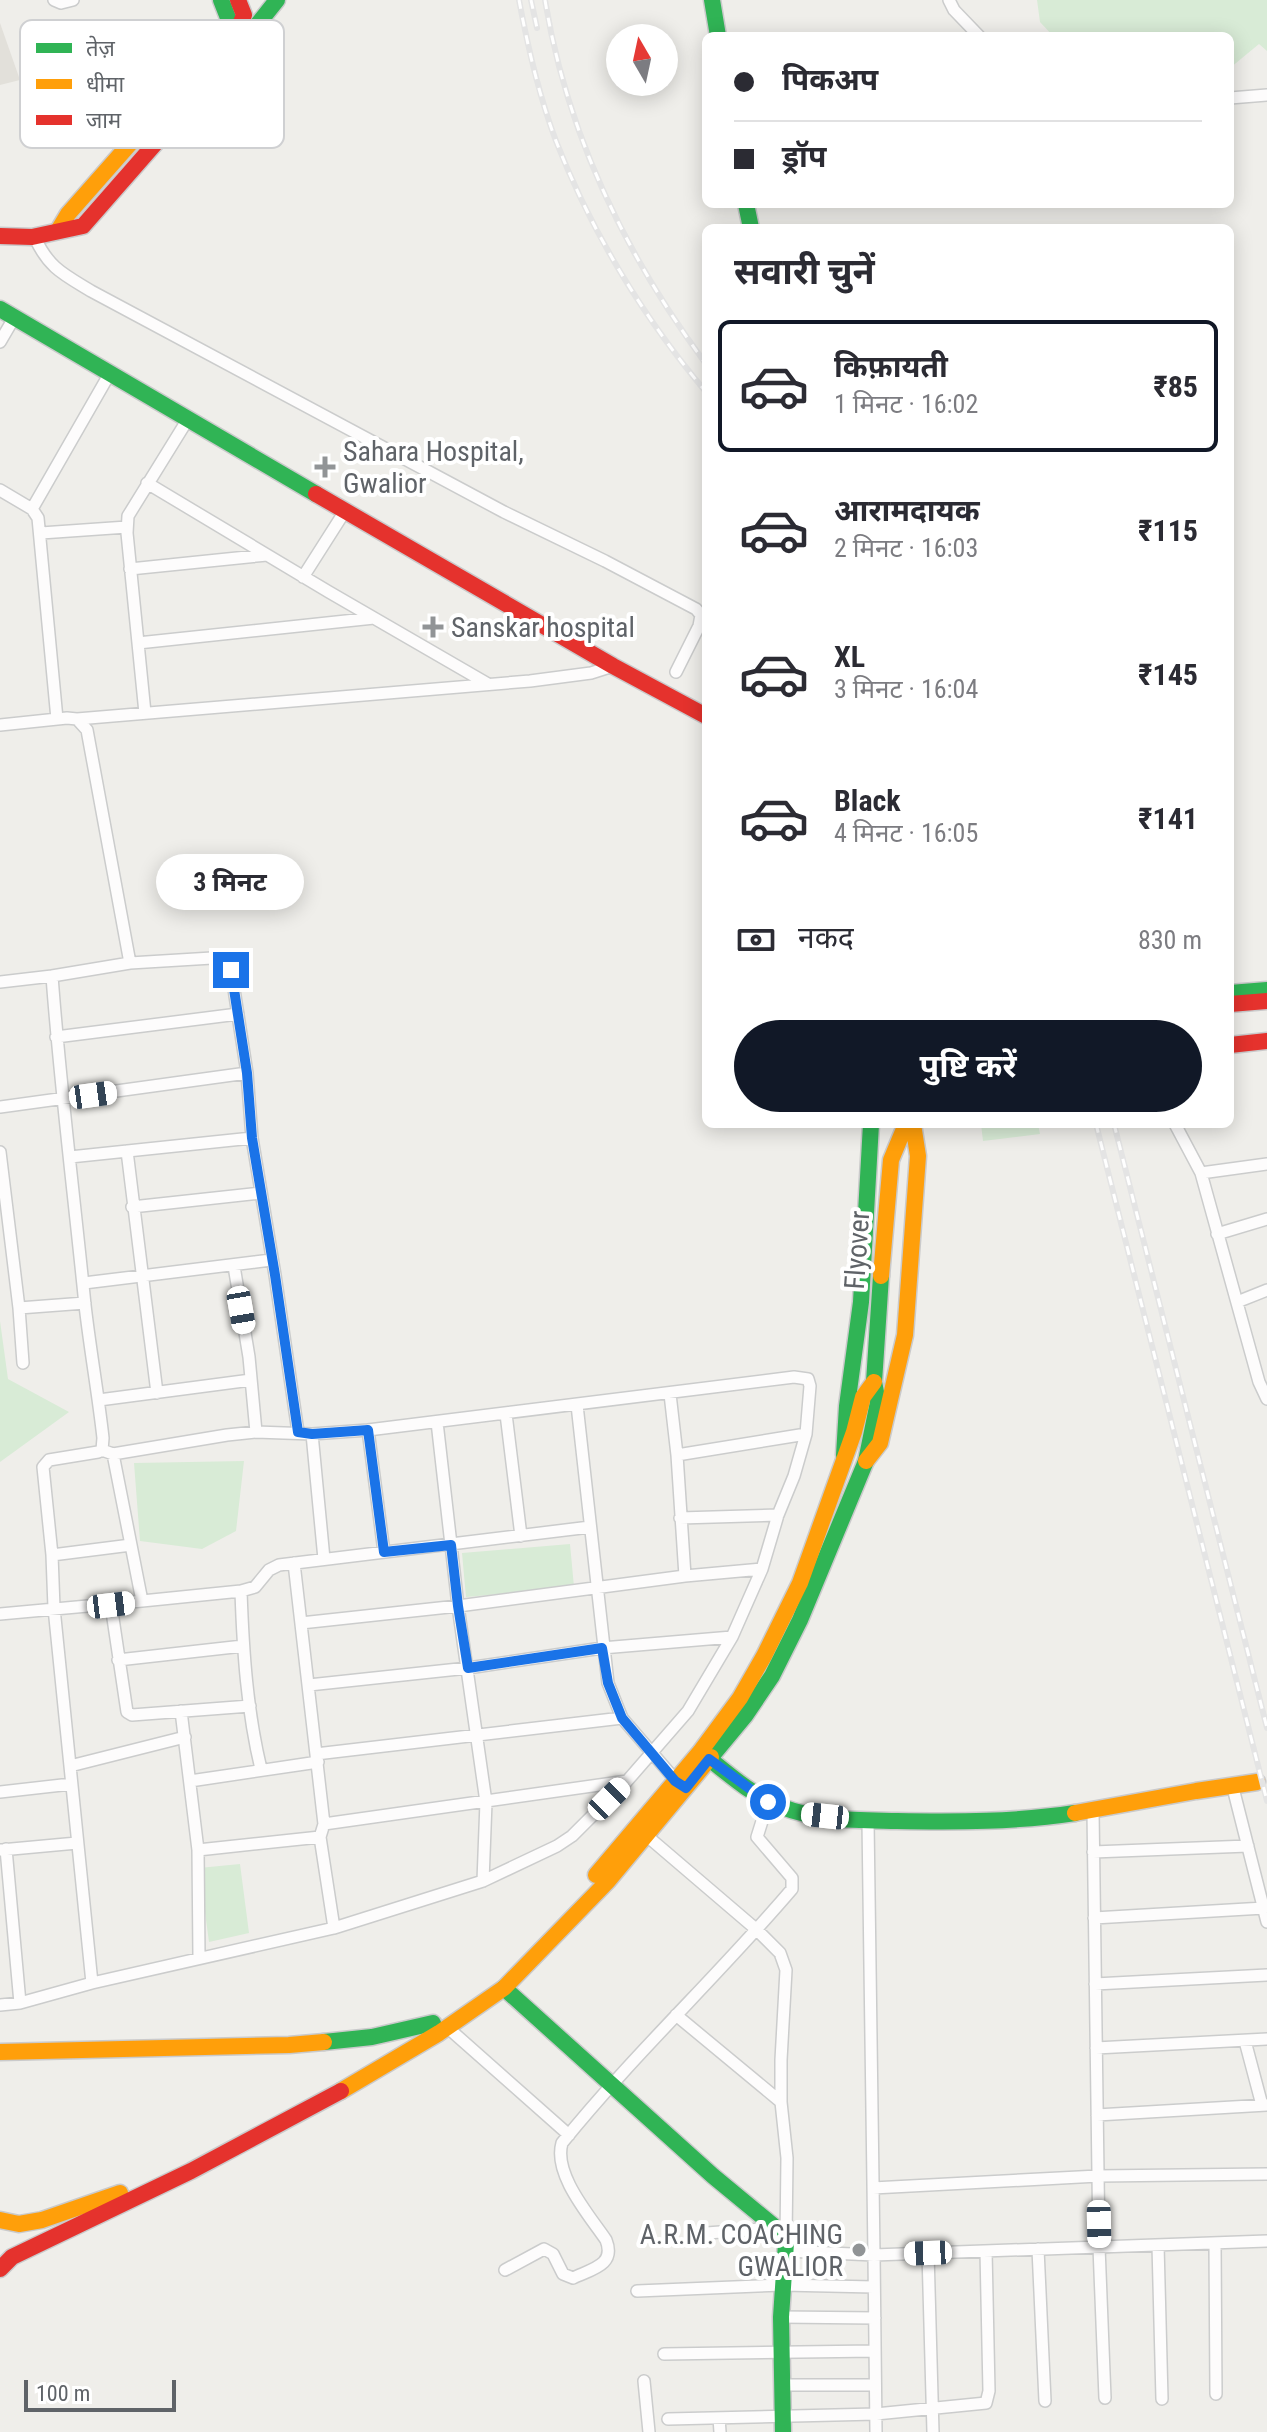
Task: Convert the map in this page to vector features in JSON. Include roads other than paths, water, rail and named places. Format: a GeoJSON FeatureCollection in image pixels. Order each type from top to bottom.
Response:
{"type":"FeatureCollection","features":[{"type":"Feature","properties":{"kind":"main road"},"geometry":{"type":"LineString","coordinates":[[221,0],[229,20]]}},
{"type":"Feature","properties":{"kind":"main road"},"geometry":{"type":"LineString","coordinates":[[712,0],[717,32]]}},
{"type":"Feature","properties":{"kind":"main road"},"geometry":{"type":"LineString","coordinates":[[243,5],[268,2]]}},
{"type":"Feature","properties":{"kind":"main road"},"geometry":{"type":"LineString","coordinates":[[257,20],[268,2]]}},
{"type":"Feature","properties":{"kind":"main road"},"geometry":{"type":"LineString","coordinates":[[59,229],[68,214],[126,148]]}},
{"type":"Feature","properties":{"kind":"main road"},"geometry":{"type":"LineString","coordinates":[[0,236],[35,238],[59,229],[83,226],[151,148]]}},
{"type":"Feature","properties":{"kind":"main road"},"geometry":{"type":"LineString","coordinates":[[7,313],[613,666],[702,714]]}},
{"type":"Feature","properties":{"kind":"main road"},"geometry":{"type":"LineString","coordinates":[[1234,993],[1267,990]]}},
{"type":"Feature","properties":{"kind":"main road"},"geometry":{"type":"LineString","coordinates":[[1234,1004],[1267,1001]]}},
{"type":"Feature","properties":{"kind":"main road"},"geometry":{"type":"LineString","coordinates":[[1234,1045],[1267,1041]]}},
{"type":"Feature","properties":{"kind":"main road"},"geometry":{"type":"LineString","coordinates":[[844,1456],[843,1422],[864,1276],[871,1128]]}},
{"type":"Feature","properties":{"kind":"main road","name":"Flyover"},"geometry":{"type":"LineString","coordinates":[[866,1461],[878,1402],[874,1382],[891,1160],[904,1128]]}},
{"type":"Feature","properties":{"kind":"main road"},"geometry":{"type":"LineString","coordinates":[[6,2263],[191,2171],[354,2084],[440,2025],[495,1980],[599,1873],[704,1755],[745,1716],[772,1676],[800,1620],[866,1461],[880,1443],[905,1335],[918,1156],[914,1128]]}},
{"type":"Feature","properties":{"kind":"main road","name":"Flyover"},"geometry":{"type":"LineString","coordinates":[[704,1755],[764,1656],[800,1583],[854,1432],[863,1397],[874,1382]]}},
{"type":"Feature","properties":{"kind":"main road"},"geometry":{"type":"LineString","coordinates":[[704,1755],[768,1802],[803,1814],[868,1821],[999,1822],[1093,1811],[1257,1782]]}},
{"type":"Feature","properties":{"kind":"main road"},"geometry":{"type":"LineString","coordinates":[[0,2220],[19,2224],[42,2220],[109,2198],[186,2161],[504,1988],[608,1881],[647,1836],[680,1785]]}},
{"type":"Feature","properties":{"kind":"main road"},"geometry":{"type":"LineString","coordinates":[[504,1988],[783,2239],[783,2432]]}},
{"type":"Feature","properties":{"kind":"main road"},"geometry":{"type":"LineString","coordinates":[[0,2052],[289,2045],[372,2037],[440,2025]]}},
{"type":"Feature","properties":{"kind":"main road"},"geometry":{"type":"LineString","coordinates":[[0,2220],[14,2236],[15,2247],[6,2263]]}},
{"type":"Feature","properties":{"kind":"street"},"geometry":{"type":"LineString","coordinates":[[54,0],[61,3],[73,0]]}},
{"type":"Feature","properties":{"kind":"street"},"geometry":{"type":"LineString","coordinates":[[949,0],[954,10],[975,32]]}},
{"type":"Feature","properties":{"kind":"street"},"geometry":{"type":"LineString","coordinates":[[1234,98],[1267,95]]}},
{"type":"Feature","properties":{"kind":"street"},"geometry":{"type":"LineString","coordinates":[[35,238],[43,256],[58,271],[91,291],[504,512],[696,609],[701,615],[699,626],[676,672]]}},
{"type":"Feature","properties":{"kind":"street"},"geometry":{"type":"LineString","coordinates":[[0,342],[7,313]]}},
{"type":"Feature","properties":{"kind":"street"},"geometry":{"type":"LineString","coordinates":[[32,509],[110,373]]}},
{"type":"Feature","properties":{"kind":"street"},"geometry":{"type":"LineString","coordinates":[[145,713],[130,569],[128,516],[188,419]]}},
{"type":"Feature","properties":{"kind":"street"},"geometry":{"type":"LineString","coordinates":[[147,483],[489,684]]}},
{"type":"Feature","properties":{"kind":"street"},"geometry":{"type":"LineString","coordinates":[[0,490],[32,509],[38,518],[57,719]]}},
{"type":"Feature","properties":{"kind":"street"},"geometry":{"type":"LineString","coordinates":[[303,577],[345,511]]}},
{"type":"Feature","properties":{"kind":"street"},"geometry":{"type":"LineString","coordinates":[[41,533],[127,527]]}},
{"type":"Feature","properties":{"kind":"street"},"geometry":{"type":"LineString","coordinates":[[130,569],[267,555]]}},
{"type":"Feature","properties":{"kind":"street"},"geometry":{"type":"LineString","coordinates":[[138,643],[374,618]]}},
{"type":"Feature","properties":{"kind":"street"},"geometry":{"type":"LineString","coordinates":[[0,725],[489,684],[591,673],[613,666]]}},
{"type":"Feature","properties":{"kind":"street"},"geometry":{"type":"LineString","coordinates":[[77,719],[87,730],[130,963]]}},
{"type":"Feature","properties":{"kind":"street"},"geometry":{"type":"LineString","coordinates":[[0,982],[130,963],[212,958],[226,961],[231,970],[238,1014],[252,1138],[298,1432]]}},
{"type":"Feature","properties":{"kind":"street"},"geometry":{"type":"LineString","coordinates":[[52,976],[62,1099],[103,1438],[142,1601]]}},
{"type":"Feature","properties":{"kind":"street"},"geometry":{"type":"LineString","coordinates":[[56,1037],[238,1014]]}},
{"type":"Feature","properties":{"kind":"street"},"geometry":{"type":"LineString","coordinates":[[0,1107],[247,1073]]}},
{"type":"Feature","properties":{"kind":"street"},"geometry":{"type":"LineString","coordinates":[[1177,1128],[1201,1173],[1267,1399]]}},
{"type":"Feature","properties":{"kind":"street"},"geometry":{"type":"LineString","coordinates":[[70,1157],[252,1138]]}},
{"type":"Feature","properties":{"kind":"street"},"geometry":{"type":"LineString","coordinates":[[127,1151],[157,1393]]}},
{"type":"Feature","properties":{"kind":"street"},"geometry":{"type":"LineString","coordinates":[[0,1152],[23,1363]]}},
{"type":"Feature","properties":{"kind":"street"},"geometry":{"type":"LineString","coordinates":[[1201,1173],[1267,1164]]}},
{"type":"Feature","properties":{"kind":"street"},"geometry":{"type":"LineString","coordinates":[[132,1207],[260,1193]]}},
{"type":"Feature","properties":{"kind":"street"},"geometry":{"type":"LineString","coordinates":[[1217,1234],[1267,1219]]}},
{"type":"Feature","properties":{"kind":"street"},"geometry":{"type":"LineString","coordinates":[[84,1283],[271,1260]]}},
{"type":"Feature","properties":{"kind":"street"},"geometry":{"type":"LineString","coordinates":[[234,1266],[256,1432]]}},
{"type":"Feature","properties":{"kind":"street"},"geometry":{"type":"LineString","coordinates":[[1237,1302],[1267,1290]]}},
{"type":"Feature","properties":{"kind":"street"},"geometry":{"type":"LineString","coordinates":[[19,1308],[85,1303]]}},
{"type":"Feature","properties":{"kind":"street"},"geometry":{"type":"LineString","coordinates":[[0,2005],[20,2003],[199,1957],[334,1928],[483,1881],[565,1841],[627,1781],[688,1711],[732,1637],[762,1569],[778,1515],[794,1476],[806,1434],[808,1379],[803,1377],[368,1430],[227,1435],[49,1460],[43,1467],[54,1608],[92,1983]]}},
{"type":"Feature","properties":{"kind":"street"},"geometry":{"type":"LineString","coordinates":[[99,1400],[251,1380]]}},
{"type":"Feature","properties":{"kind":"street"},"geometry":{"type":"LineString","coordinates":[[670,1394],[685,1576]]}},
{"type":"Feature","properties":{"kind":"street"},"geometry":{"type":"LineString","coordinates":[[577,1405],[608,1683],[622,1718],[680,1785]]}},
{"type":"Feature","properties":{"kind":"street"},"geometry":{"type":"LineString","coordinates":[[506,1414],[521,1536]]}},
{"type":"Feature","properties":{"kind":"street"},"geometry":{"type":"LineString","coordinates":[[437,1422],[458,1606],[486,1802],[483,1881]]}},
{"type":"Feature","properties":{"kind":"street"},"geometry":{"type":"LineString","coordinates":[[368,1430],[384,1552]]}},
{"type":"Feature","properties":{"kind":"street"},"geometry":{"type":"LineString","coordinates":[[312,1434],[324,1559]]}},
{"type":"Feature","properties":{"kind":"street"},"geometry":{"type":"LineString","coordinates":[[677,1455],[806,1434]]}},
{"type":"Feature","properties":{"kind":"street"},"geometry":{"type":"LineString","coordinates":[[680,1518],[778,1515]]}},
{"type":"Feature","properties":{"kind":"street"},"geometry":{"type":"LineString","coordinates":[[0,1614],[241,1591],[255,1587],[269,1570],[279,1565],[590,1527]]}},
{"type":"Feature","properties":{"kind":"street"},"geometry":{"type":"LineString","coordinates":[[52,1555],[131,1545]]}},
{"type":"Feature","properties":{"kind":"street"},"geometry":{"type":"LineString","coordinates":[[294,1563],[324,1824],[320,1837],[334,1928]]}},
{"type":"Feature","properties":{"kind":"street"},"geometry":{"type":"LineString","coordinates":[[301,1623],[762,1569]]}},
{"type":"Feature","properties":{"kind":"street"},"geometry":{"type":"LineString","coordinates":[[241,1591],[243,1646],[261,1769]]}},
{"type":"Feature","properties":{"kind":"street"},"geometry":{"type":"LineString","coordinates":[[111,1605],[127,1712],[132,1715],[250,1706]]}},
{"type":"Feature","properties":{"kind":"street"},"geometry":{"type":"LineString","coordinates":[[309,1685],[468,1668],[602,1648],[732,1637]]}},
{"type":"Feature","properties":{"kind":"street"},"geometry":{"type":"LineString","coordinates":[[118,1660],[243,1646]]}},
{"type":"Feature","properties":{"kind":"street"},"geometry":{"type":"LineString","coordinates":[[181,1711],[198,1850],[199,1957]]}},
{"type":"Feature","properties":{"kind":"street"},"geometry":{"type":"LineString","coordinates":[[190,1781],[317,1758],[622,1718]]}},
{"type":"Feature","properties":{"kind":"street"},"geometry":{"type":"LineString","coordinates":[[70,1766],[185,1737]]}},
{"type":"Feature","properties":{"kind":"street"},"geometry":{"type":"LineString","coordinates":[[324,1824],[627,1781]]}},
{"type":"Feature","properties":{"kind":"street"},"geometry":{"type":"LineString","coordinates":[[0,1792],[71,1784]]}},
{"type":"Feature","properties":{"kind":"street"},"geometry":{"type":"LineString","coordinates":[[1232,1784],[1267,1922]]}},
{"type":"Feature","properties":{"kind":"street"},"geometry":{"type":"LineString","coordinates":[[505,2270],[544,2249],[553,2254],[563,2274],[573,2278],[609,2257],[606,2240],[563,2171],[562,2143],[612,2083],[792,1889],[792,1878],[757,1837],[768,1802]]}},
{"type":"Feature","properties":{"kind":"street"},"geometry":{"type":"LineString","coordinates":[[1093,1811],[1099,2247],[1105,2398]]}},
{"type":"Feature","properties":{"kind":"street"},"geometry":{"type":"LineString","coordinates":[[868,1821],[876,2432]]}},
{"type":"Feature","properties":{"kind":"street"},"geometry":{"type":"LineString","coordinates":[[647,1836],[757,1930],[780,1953],[786,1970],[781,2060],[781,2102],[787,2158],[783,2239]]}},
{"type":"Feature","properties":{"kind":"street"},"geometry":{"type":"LineString","coordinates":[[198,1850],[320,1837]]}},
{"type":"Feature","properties":{"kind":"street"},"geometry":{"type":"LineString","coordinates":[[20,2003],[3,1850],[77,1843]]}},
{"type":"Feature","properties":{"kind":"street"},"geometry":{"type":"LineString","coordinates":[[1093,1852],[1248,1846]]}},
{"type":"Feature","properties":{"kind":"street"},"geometry":{"type":"LineString","coordinates":[[1094,1918],[1264,1908]]}},
{"type":"Feature","properties":{"kind":"street"},"geometry":{"type":"LineString","coordinates":[[1095,1984],[1267,1975]]}},
{"type":"Feature","properties":{"kind":"street"},"geometry":{"type":"LineString","coordinates":[[676,2015],[781,2102]]}},
{"type":"Feature","properties":{"kind":"street"},"geometry":{"type":"LineString","coordinates":[[440,2025],[569,2135]]}},
{"type":"Feature","properties":{"kind":"street"},"geometry":{"type":"LineString","coordinates":[[1096,2048],[1267,2039]]}},
{"type":"Feature","properties":{"kind":"street"},"geometry":{"type":"LineString","coordinates":[[1097,2115],[1264,2105],[1245,2041]]}},
{"type":"Feature","properties":{"kind":"street"},"geometry":{"type":"LineString","coordinates":[[873,2188],[1098,2176],[1267,2174]]}},
{"type":"Feature","properties":{"kind":"street"},"geometry":{"type":"LineString","coordinates":[[693,2234],[783,2239],[874,2255],[1267,2241]]}},
{"type":"Feature","properties":{"kind":"street"},"geometry":{"type":"LineString","coordinates":[[1215,2243],[1216,2394]]}},
{"type":"Feature","properties":{"kind":"street"},"geometry":{"type":"LineString","coordinates":[[1158,2245],[1162,2399]]}},
{"type":"Feature","properties":{"kind":"street"},"geometry":{"type":"LineString","coordinates":[[1038,2249],[1045,2401]]}},
{"type":"Feature","properties":{"kind":"street"},"geometry":{"type":"LineString","coordinates":[[668,2419],[876,2414],[982,2405],[989,2399],[986,2251]]}},
{"type":"Feature","properties":{"kind":"street"},"geometry":{"type":"LineString","coordinates":[[928,2253],[933,2432]]}},
{"type":"Feature","properties":{"kind":"street"},"geometry":{"type":"LineString","coordinates":[[637,2291],[783,2285],[874,2287]]}},
{"type":"Feature","properties":{"kind":"street"},"geometry":{"type":"LineString","coordinates":[[781,2317],[875,2318]]}},
{"type":"Feature","properties":{"kind":"street"},"geometry":{"type":"LineString","coordinates":[[664,2354],[875,2351]]}},
{"type":"Feature","properties":{"kind":"street"},"geometry":{"type":"LineString","coordinates":[[644,2381],[649,2432]]}},
{"type":"Feature","properties":{"kind":"street"},"geometry":{"type":"LineString","coordinates":[[782,2385],[875,2385]]}},
{"type":"Feature","properties":{"kind":"street"},"geometry":{"type":"LineString","coordinates":[[719,2418],[720,2432]]}},
{"type":"Feature","properties":{"kind":"railway"},"geometry":{"type":"LineString","coordinates":[[519,0],[544,107],[570,175],[603,241],[640,304],[702,387]]}},
{"type":"Feature","properties":{"kind":"railway"},"geometry":{"type":"LineString","coordinates":[[531,0],[537,28]]}},
{"type":"Feature","properties":{"kind":"railway"},"geometry":{"type":"LineString","coordinates":[[545,0],[568,98],[604,192],[650,280],[702,358]]}},
{"type":"Feature","properties":{"kind":"railway"},"geometry":{"type":"LineString","coordinates":[[1097,1128],[1267,1801]]}},
{"type":"Feature","properties":{"kind":"railway"},"geometry":{"type":"LineString","coordinates":[[1115,1128],[1267,1728]]}},
{"type":"Feature","properties":{"kind":"place","name":"Sahara Hospital, Gwalior"},"geometry":{"type":"Point","coordinates":[325,467]}},
{"type":"Feature","properties":{"kind":"place","name":"Sanskar hospital"},"geometry":{"type":"Point","coordinates":[433,627]}},
{"type":"Feature","properties":{"kind":"place","name":"A.R.M. COACHING GWALIOR"},"geometry":{"type":"Point","coordinates":[859,2250]}}]}
